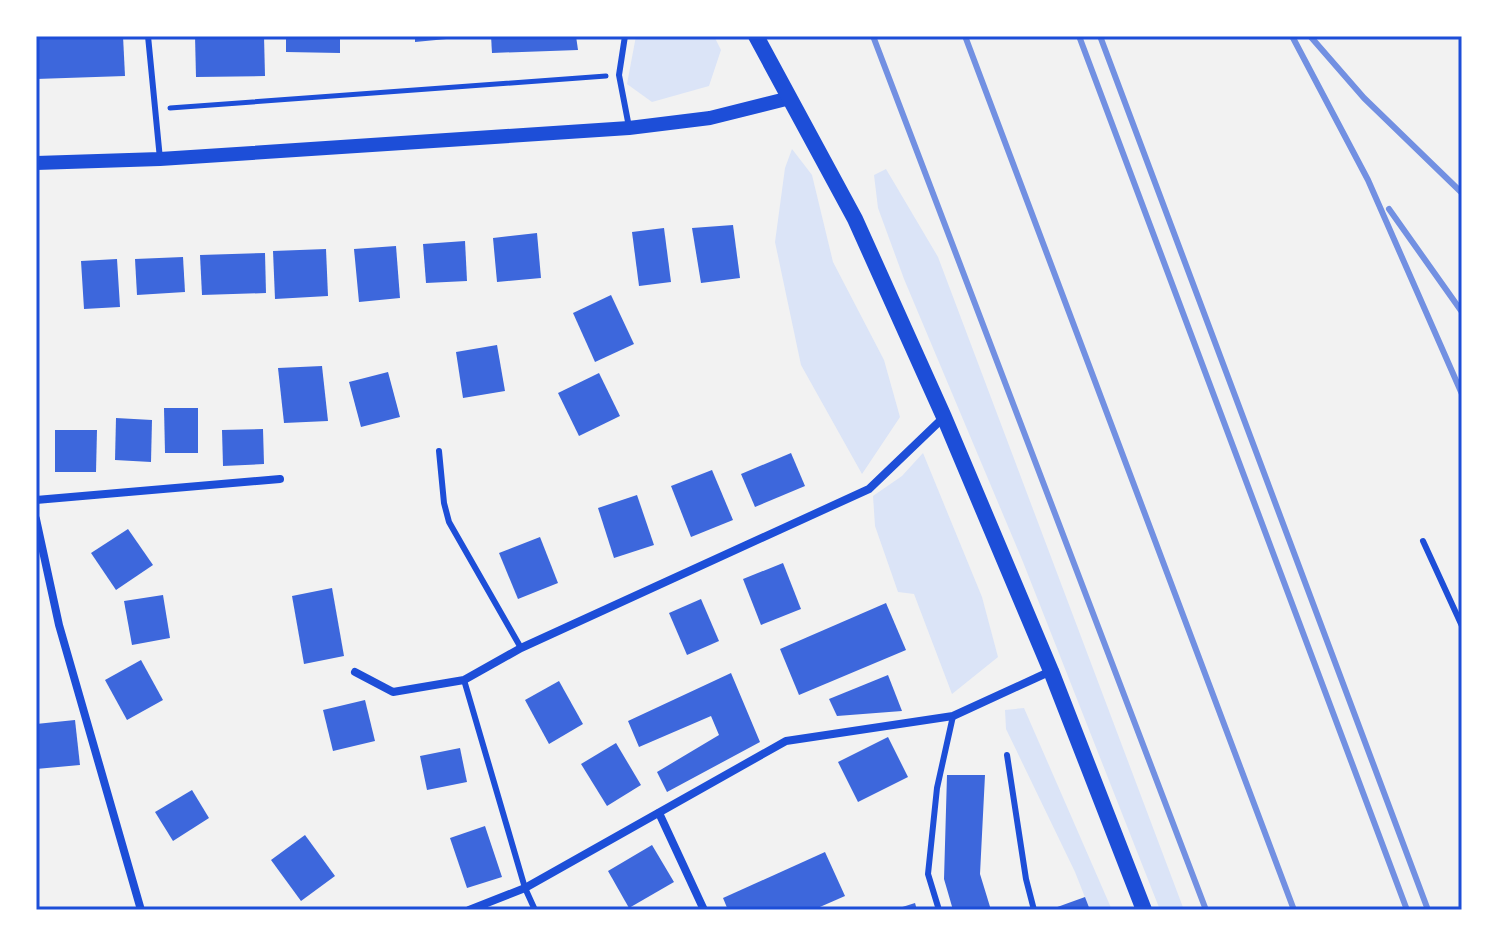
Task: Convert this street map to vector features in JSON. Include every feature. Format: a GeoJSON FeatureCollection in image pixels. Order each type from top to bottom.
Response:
{"type":"FeatureCollection","features":[{"type":"Feature","properties":{"kind":"main road"},"geometry":{"type":"LineString","coordinates":[[756,36],[855,219],[944,417],[1051,671],[1144,910]]}},
{"type":"Feature","properties":{"kind":"street"},"geometry":{"type":"LineString","coordinates":[[36,163],[160,159],[629,128],[710,118],[790,98]]}},
{"type":"Feature","properties":{"kind":"street"},"geometry":{"type":"LineString","coordinates":[[355,672],[393,692],[464,680],[521,648],[869,489],[944,417]]}},
{"type":"Feature","properties":{"kind":"street"},"geometry":{"type":"LineString","coordinates":[[36,500],[280,479]]}},
{"type":"Feature","properties":{"kind":"street"},"geometry":{"type":"LineString","coordinates":[[36,519],[59,625],[141,910]]}},
{"type":"Feature","properties":{"kind":"street"},"geometry":{"type":"LineString","coordinates":[[469,910],[525,888],[786,741],[953,716],[1051,671]]}},
{"type":"Feature","properties":{"kind":"street"},"geometry":{"type":"LineString","coordinates":[[659,813],[704,910]]}},
{"type":"Feature","properties":{"kind":"lane"},"geometry":{"type":"LineString","coordinates":[[148,36],[160,159]]}},
{"type":"Feature","properties":{"kind":"lane"},"geometry":{"type":"LineString","coordinates":[[625,36],[619,75],[629,128]]}},
{"type":"Feature","properties":{"kind":"lane"},"geometry":{"type":"LineString","coordinates":[[439,451],[449,522],[521,648]]}},
{"type":"Feature","properties":{"kind":"lane"},"geometry":{"type":"LineString","coordinates":[[1423,541],[1462,626]]}},
{"type":"Feature","properties":{"kind":"lane"},"geometry":{"type":"LineString","coordinates":[[464,680],[525,888],[535,910]]}},
{"type":"Feature","properties":{"kind":"lane"},"geometry":{"type":"LineString","coordinates":[[939,910],[928,874],[937,788],[953,716]]}},
{"type":"Feature","properties":{"kind":"lane"},"geometry":{"type":"LineString","coordinates":[[1007,755],[1026,879],[1034,910]]}},
{"type":"Feature","properties":{"kind":"path"},"geometry":{"type":"LineString","coordinates":[[155,109],[619,75]]}},
{"type":"Feature","properties":{"kind":"shaded area"},"geometry":{"type":"Polygon","coordinates":[[[636,36],[714,36],[721,50],[709,86],[652,102],[627,84],[636,36]]]}},
{"type":"Feature","properties":{"kind":"shaded area"},"geometry":{"type":"Polygon","coordinates":[[[792,149],[812,175],[833,262],[884,360],[900,417],[862,474],[801,365],[775,242],[785,168],[792,149]]]}},
{"type":"Feature","properties":{"kind":"shaded area"},"geometry":{"type":"Polygon","coordinates":[[[886,169],[938,257],[1184,910],[1160,910],[1023,562],[904,279],[878,208],[874,175],[886,169]]]}},
{"type":"Feature","properties":{"kind":"shaded area"},"geometry":{"type":"Polygon","coordinates":[[[923,453],[982,597],[998,657],[952,694],[914,594],[898,592],[875,526],[873,496],[902,476],[923,453]]]}},
{"type":"Feature","properties":{"kind":"shaded area"},"geometry":{"type":"Polygon","coordinates":[[[1024,708],[1112,910],[1090,910],[1006,729],[1005,710],[1024,708]]]}},
{"type":"Feature","properties":{"kind":"building"},"geometry":{"type":"Polygon","coordinates":[[[36,36],[123,36],[125,76],[36,79],[36,36]]]}},
{"type":"Feature","properties":{"kind":"building"},"geometry":{"type":"Polygon","coordinates":[[[195,36],[264,36],[265,76],[196,77],[195,36]]]}},
{"type":"Feature","properties":{"kind":"building"},"geometry":{"type":"Polygon","coordinates":[[[286,36],[340,36],[340,53],[286,52],[286,36]]]}},
{"type":"Feature","properties":{"kind":"building"},"geometry":{"type":"Polygon","coordinates":[[[415,36],[457,36],[457,38],[415,42],[415,36]]]}},
{"type":"Feature","properties":{"kind":"building"},"geometry":{"type":"Polygon","coordinates":[[[491,36],[576,36],[578,50],[492,53],[491,36]]]}},
{"type":"Feature","properties":{"kind":"building"},"geometry":{"type":"Polygon","coordinates":[[[733,225],[740,278],[701,283],[692,228],[733,225]]]}},
{"type":"Feature","properties":{"kind":"building"},"geometry":{"type":"Polygon","coordinates":[[[664,228],[671,282],[639,286],[632,232],[664,228]]]}},
{"type":"Feature","properties":{"kind":"building"},"geometry":{"type":"Polygon","coordinates":[[[537,233],[541,278],[497,282],[493,238],[537,233]]]}},
{"type":"Feature","properties":{"kind":"building"},"geometry":{"type":"Polygon","coordinates":[[[465,241],[467,281],[426,283],[423,244],[465,241]]]}},
{"type":"Feature","properties":{"kind":"building"},"geometry":{"type":"Polygon","coordinates":[[[396,246],[400,298],[359,302],[354,249],[396,246]]]}},
{"type":"Feature","properties":{"kind":"building"},"geometry":{"type":"Polygon","coordinates":[[[326,249],[328,296],[275,299],[273,251],[326,249]]]}},
{"type":"Feature","properties":{"kind":"building"},"geometry":{"type":"Polygon","coordinates":[[[265,253],[266,293],[202,295],[200,255],[265,253]]]}},
{"type":"Feature","properties":{"kind":"building"},"geometry":{"type":"Polygon","coordinates":[[[183,257],[185,292],[137,295],[135,259],[183,257]]]}},
{"type":"Feature","properties":{"kind":"building"},"geometry":{"type":"Polygon","coordinates":[[[117,259],[120,307],[84,309],[81,261],[117,259]]]}},
{"type":"Feature","properties":{"kind":"building"},"geometry":{"type":"Polygon","coordinates":[[[611,295],[634,344],[595,362],[573,313],[611,295]]]}},
{"type":"Feature","properties":{"kind":"building"},"geometry":{"type":"Polygon","coordinates":[[[497,345],[505,391],[463,398],[456,352],[497,345]]]}},
{"type":"Feature","properties":{"kind":"building"},"geometry":{"type":"Polygon","coordinates":[[[322,366],[328,421],[284,423],[278,368],[322,366]]]}},
{"type":"Feature","properties":{"kind":"building"},"geometry":{"type":"Polygon","coordinates":[[[388,372],[400,417],[361,427],[349,382],[388,372]]]}},
{"type":"Feature","properties":{"kind":"building"},"geometry":{"type":"Polygon","coordinates":[[[599,373],[620,416],[579,436],[558,393],[599,373]]]}},
{"type":"Feature","properties":{"kind":"building"},"geometry":{"type":"Polygon","coordinates":[[[164,408],[198,408],[198,453],[165,453],[164,408]]]}},
{"type":"Feature","properties":{"kind":"building"},"geometry":{"type":"Polygon","coordinates":[[[116,418],[152,420],[151,462],[115,460],[116,418]]]}},
{"type":"Feature","properties":{"kind":"building"},"geometry":{"type":"Polygon","coordinates":[[[263,429],[264,464],[223,466],[222,430],[263,429]]]}},
{"type":"Feature","properties":{"kind":"building"},"geometry":{"type":"Polygon","coordinates":[[[55,430],[97,430],[96,472],[55,472],[55,430]]]}},
{"type":"Feature","properties":{"kind":"building"},"geometry":{"type":"Polygon","coordinates":[[[791,453],[805,486],[755,507],[741,474],[791,453]]]}},
{"type":"Feature","properties":{"kind":"building"},"geometry":{"type":"Polygon","coordinates":[[[712,470],[733,520],[691,537],[671,486],[712,470]]]}},
{"type":"Feature","properties":{"kind":"building"},"geometry":{"type":"Polygon","coordinates":[[[637,495],[654,545],[614,558],[598,508],[637,495]]]}},
{"type":"Feature","properties":{"kind":"building"},"geometry":{"type":"Polygon","coordinates":[[[128,529],[153,565],[116,590],[91,553],[128,529]]]}},
{"type":"Feature","properties":{"kind":"building"},"geometry":{"type":"Polygon","coordinates":[[[540,537],[558,583],[518,599],[499,553],[540,537]]]}},
{"type":"Feature","properties":{"kind":"building"},"geometry":{"type":"Polygon","coordinates":[[[783,563],[801,609],[761,625],[743,579],[783,563]]]}},
{"type":"Feature","properties":{"kind":"building"},"geometry":{"type":"Polygon","coordinates":[[[332,588],[344,656],[304,664],[292,596],[332,588]]]}},
{"type":"Feature","properties":{"kind":"building"},"geometry":{"type":"Polygon","coordinates":[[[163,595],[170,638],[132,645],[124,601],[163,595]]]}},
{"type":"Feature","properties":{"kind":"building"},"geometry":{"type":"Polygon","coordinates":[[[701,599],[719,641],[687,655],[669,613],[701,599]]]}},
{"type":"Feature","properties":{"kind":"building"},"geometry":{"type":"Polygon","coordinates":[[[886,603],[906,650],[799,695],[780,649],[886,603]]]}},
{"type":"Feature","properties":{"kind":"building"},"geometry":{"type":"Polygon","coordinates":[[[141,660],[163,700],[127,720],[105,680],[141,660]]]}},
{"type":"Feature","properties":{"kind":"building"},"geometry":{"type":"Polygon","coordinates":[[[731,673],[760,742],[667,792],[657,772],[719,735],[711,716],[639,747],[628,721],[731,673]]]}},
{"type":"Feature","properties":{"kind":"building"},"geometry":{"type":"Polygon","coordinates":[[[888,675],[902,711],[837,716],[829,699],[888,675]]]}},
{"type":"Feature","properties":{"kind":"building"},"geometry":{"type":"Polygon","coordinates":[[[559,681],[583,724],[549,744],[525,700],[559,681]]]}},
{"type":"Feature","properties":{"kind":"building"},"geometry":{"type":"Polygon","coordinates":[[[365,700],[375,741],[333,751],[323,710],[365,700]]]}},
{"type":"Feature","properties":{"kind":"building"},"geometry":{"type":"Polygon","coordinates":[[[75,720],[80,765],[36,769],[36,724],[75,720]]]}},
{"type":"Feature","properties":{"kind":"building"},"geometry":{"type":"Polygon","coordinates":[[[888,737],[908,777],[858,802],[838,762],[888,737]]]}},
{"type":"Feature","properties":{"kind":"building"},"geometry":{"type":"Polygon","coordinates":[[[616,743],[641,785],[607,806],[581,764],[616,743]]]}},
{"type":"Feature","properties":{"kind":"building"},"geometry":{"type":"Polygon","coordinates":[[[460,748],[467,782],[427,790],[420,756],[460,748]]]}},
{"type":"Feature","properties":{"kind":"building"},"geometry":{"type":"Polygon","coordinates":[[[947,775],[985,775],[980,874],[991,910],[953,910],[944,879],[947,775]]]}},
{"type":"Feature","properties":{"kind":"building"},"geometry":{"type":"Polygon","coordinates":[[[192,790],[209,818],[173,841],[155,812],[192,790]]]}},
{"type":"Feature","properties":{"kind":"building"},"geometry":{"type":"Polygon","coordinates":[[[485,826],[502,877],[467,888],[450,838],[485,826]]]}},
{"type":"Feature","properties":{"kind":"building"},"geometry":{"type":"Polygon","coordinates":[[[305,835],[335,876],[301,901],[271,860],[305,835]]]}},
{"type":"Feature","properties":{"kind":"building"},"geometry":{"type":"Polygon","coordinates":[[[652,845],[674,882],[629,908],[608,871],[652,845]]]}},
{"type":"Feature","properties":{"kind":"building"},"geometry":{"type":"Polygon","coordinates":[[[825,852],[845,896],[813,910],[728,910],[723,898],[825,852]]]}},
{"type":"Feature","properties":{"kind":"building"},"geometry":{"type":"Polygon","coordinates":[[[1085,897],[1090,910],[1049,910],[1085,897]]]}},
{"type":"Feature","properties":{"kind":"building"},"geometry":{"type":"Polygon","coordinates":[[[915,903],[917,910],[896,910],[896,909],[915,903]]]}},
{"type":"Feature","properties":{"kind":"railway"},"geometry":{"type":"LineString","coordinates":[[873,36],[1206,910]]}},
{"type":"Feature","properties":{"kind":"railway"},"geometry":{"type":"LineString","coordinates":[[965,36],[1294,910]]}},
{"type":"Feature","properties":{"kind":"railway"},"geometry":{"type":"LineString","coordinates":[[1079,36],[1407,910]]}},
{"type":"Feature","properties":{"kind":"railway"},"geometry":{"type":"LineString","coordinates":[[1100,36],[1428,910]]}},
{"type":"Feature","properties":{"kind":"railway"},"geometry":{"type":"LineString","coordinates":[[1292,36],[1368,180],[1462,394]]}},
{"type":"Feature","properties":{"kind":"railway"},"geometry":{"type":"LineString","coordinates":[[1310,36],[1364,98],[1462,193]]}},
{"type":"Feature","properties":{"kind":"railway"},"geometry":{"type":"LineString","coordinates":[[1389,209],[1462,312]]}}]}
